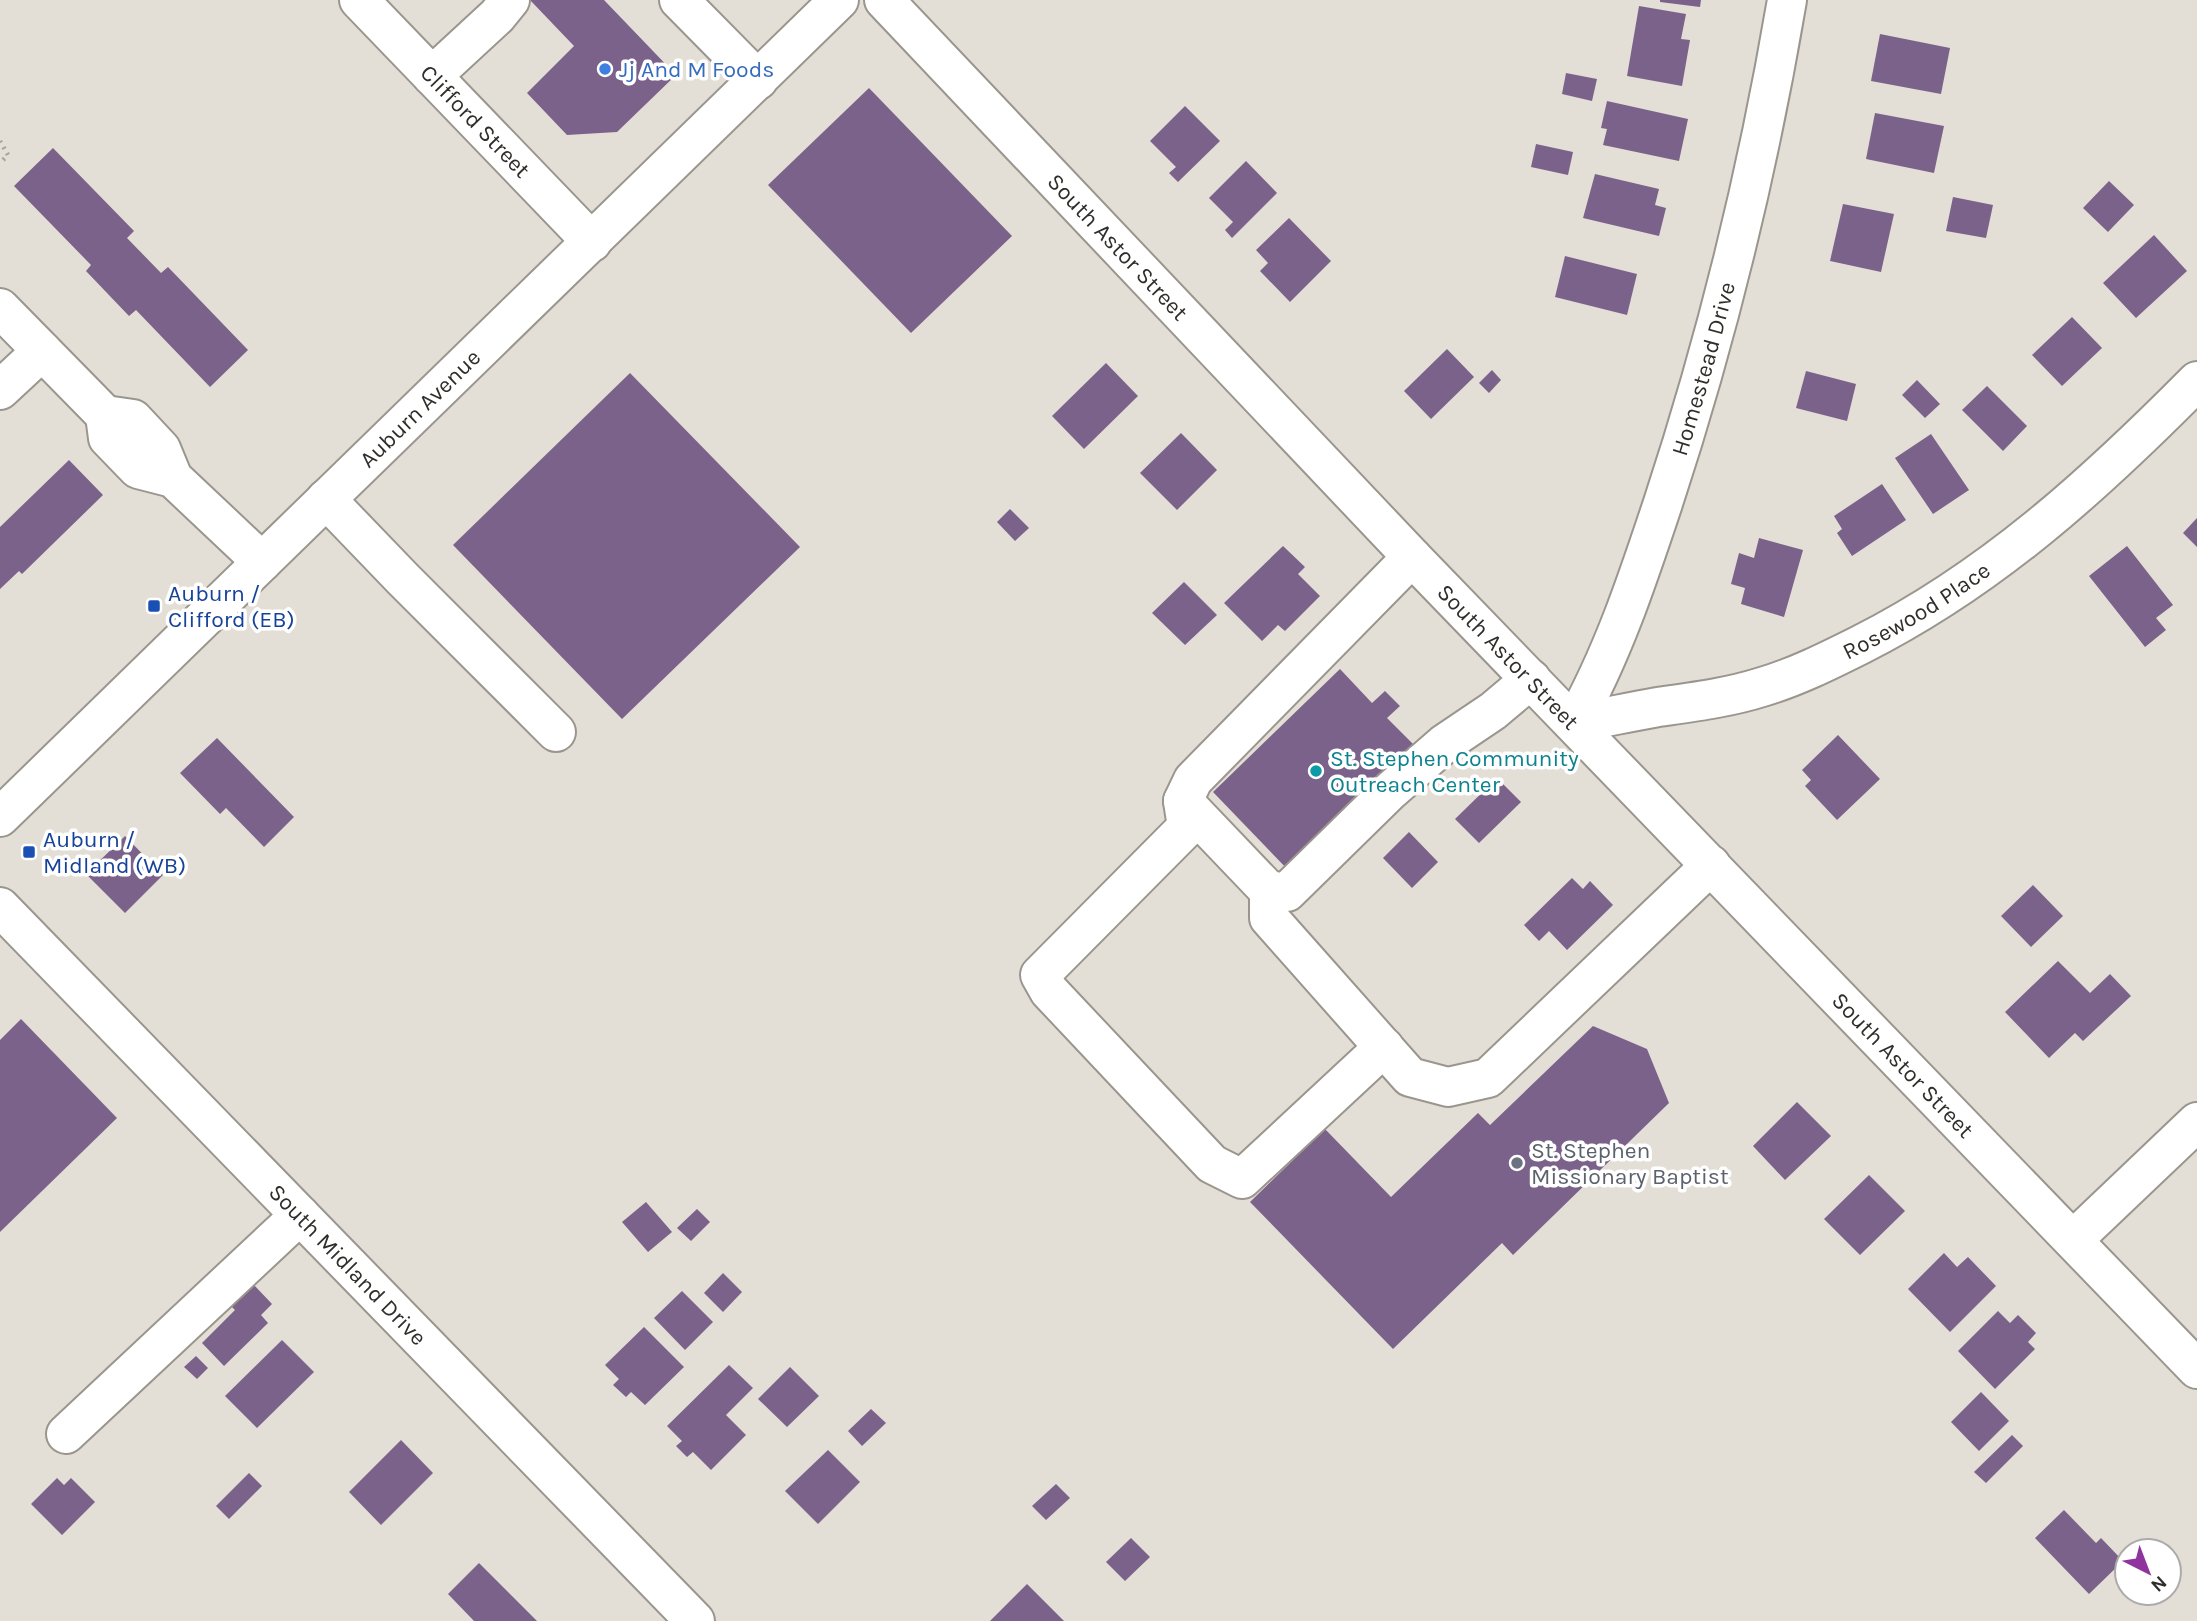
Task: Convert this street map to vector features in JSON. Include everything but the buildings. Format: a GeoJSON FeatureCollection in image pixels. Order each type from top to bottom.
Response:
{"type":"FeatureCollection","features":[{"type":"Feature","properties":{"kind":"street","name":"Clifford Street"},"geometry":{"type":"LineString","coordinates":[[359,0],[593,242]]}},
{"type":"Feature","properties":{"kind":"street"},"geometry":{"type":"LineString","coordinates":[[432,76],[497,16],[510,0]]}},
{"type":"Feature","properties":{"kind":"street"},"geometry":{"type":"LineString","coordinates":[[679,0],[758,80]]}},
{"type":"Feature","properties":{"kind":"street","name":"South Astor Street"},"geometry":{"type":"LineString","coordinates":[[884,0],[1412,557],[2197,1369]]}},
{"type":"Feature","properties":{"kind":"street","name":"Homestead Drive"},"geometry":{"type":"LineString","coordinates":[[1574,723],[1594,689],[1629,600],[1698,390],[1748,197],[1787,0]]}},
{"type":"Feature","properties":{"kind":"street","name":"Auburn Avenue"},"geometry":{"type":"LineString","coordinates":[[0,817],[758,80],[823,5]]}},
{"type":"Feature","properties":{"kind":"street"},"geometry":{"type":"LineString","coordinates":[[0,308],[105,415],[133,419],[160,449],[173,478],[262,562]]}},
{"type":"Feature","properties":{"kind":"street"},"geometry":{"type":"LineString","coordinates":[[0,390],[42,351]]}},
{"type":"Feature","properties":{"kind":"street","name":"Rosewood Place"},"geometry":{"type":"LineString","coordinates":[[1574,723],[1724,697],[1764,687],[1880,635],[1961,587],[2066,506],[2124,454],[2197,381]]}},
{"type":"Feature","properties":{"kind":"street"},"geometry":{"type":"LineString","coordinates":[[327,499],[412,589],[556,732]]}},
{"type":"Feature","properties":{"kind":"street"},"geometry":{"type":"LineString","coordinates":[[1384,1047],[1242,1179],[1212,1164],[1049,991],[1040,975],[1187,827],[1183,801],[1193,780],[1412,557]]}},
{"type":"Feature","properties":{"kind":"street"},"geometry":{"type":"LineString","coordinates":[[1183,801],[1269,891],[1287,892],[1398,784],[1444,744],[1493,711],[1531,679]]}},
{"type":"Feature","properties":{"kind":"street"},"geometry":{"type":"LineString","coordinates":[[1269,891],[1269,918],[1410,1077],[1448,1087],[1488,1078],[1711,865]]}},
{"type":"Feature","properties":{"kind":"street","name":"South Midland Drive"},"geometry":{"type":"LineString","coordinates":[[0,907],[695,1621]]}},
{"type":"Feature","properties":{"kind":"street"},"geometry":{"type":"LineString","coordinates":[[2073,1241],[2197,1122]]}},
{"type":"Feature","properties":{"kind":"street"},"geometry":{"type":"LineString","coordinates":[[66,1434],[300,1215]]}},
{"type":"Feature","properties":{"kind":"path"},"geometry":{"type":"LineString","coordinates":[[0,142],[8,155],[0,163]]}},
{"type":"Feature","properties":{"kind":"place","name":"Jj And M Foods"},"geometry":{"type":"Point","coordinates":[605,69]}},
{"type":"Feature","properties":{"kind":"place","name":"Auburn / Clifford (EB)"},"geometry":{"type":"Point","coordinates":[154,606]}},
{"type":"Feature","properties":{"kind":"place","name":"St. Stephen Community Outreach Center"},"geometry":{"type":"Point","coordinates":[1316,771]}},
{"type":"Feature","properties":{"kind":"place","name":"Auburn / Midland (WB)"},"geometry":{"type":"Point","coordinates":[29,852]}},
{"type":"Feature","properties":{"kind":"place","name":"St. Stephen Missionary Baptist"},"geometry":{"type":"Point","coordinates":[1517,1163]}}]}
